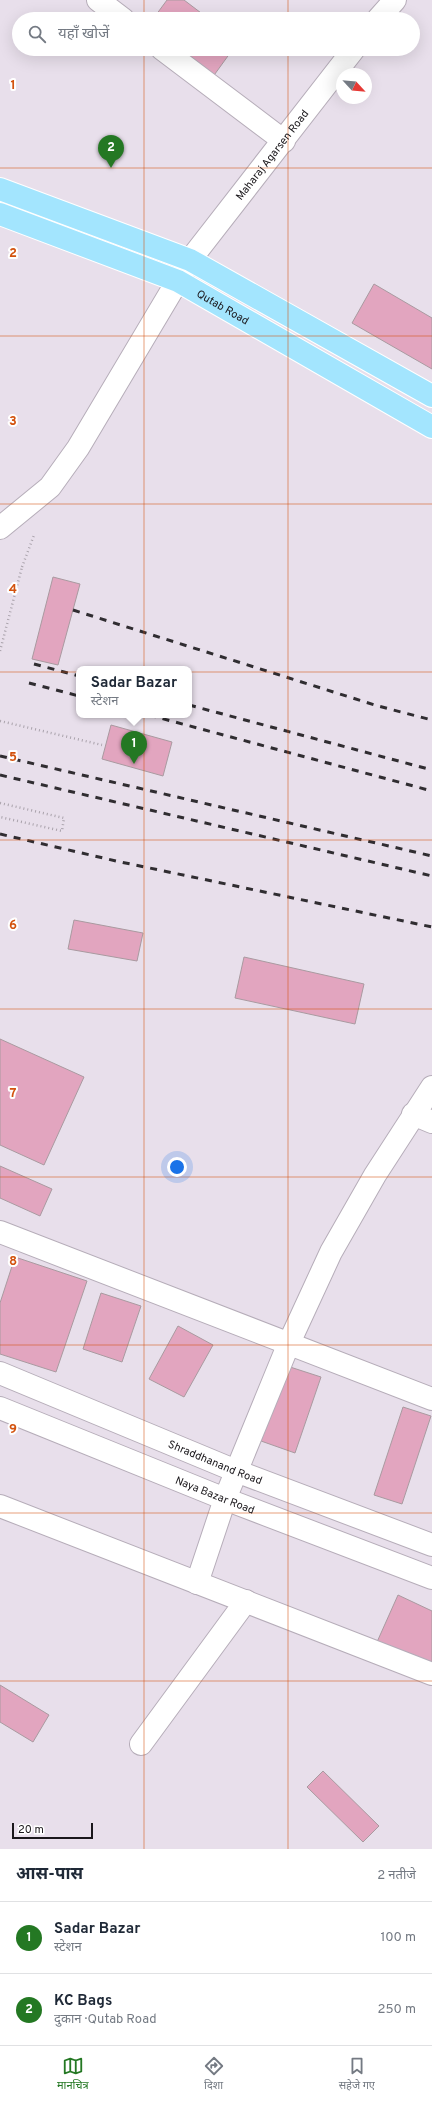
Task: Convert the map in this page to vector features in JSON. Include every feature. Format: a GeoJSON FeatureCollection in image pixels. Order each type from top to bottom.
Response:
{"type":"FeatureCollection","features":[{"type":"Feature","properties":{"kind":"main road"},"geometry":{"type":"LineString","coordinates":[[0,189],[190,260],[432,396]]}},
{"type":"Feature","properties":{"kind":"main road","name":"Qutab Road"},"geometry":{"type":"LineString","coordinates":[[0,214],[178,281],[432,427]]}},
{"type":"Feature","properties":{"kind":"street"},"geometry":{"type":"LineString","coordinates":[[98,0],[114,12]]}},
{"type":"Feature","properties":{"kind":"street"},"geometry":{"type":"LineString","coordinates":[[171,56],[284,141]]}},
{"type":"Feature","properties":{"kind":"street","name":"Maharaj Agarsen Road"},"geometry":{"type":"LineString","coordinates":[[0,528],[50,487],[78,448],[190,260],[349,56]]}},
{"type":"Feature","properties":{"kind":"street"},"geometry":{"type":"LineString","coordinates":[[197,1583],[236,1471],[289,1343],[331,1252],[375,1175],[423,1118],[432,1087]]}},
{"type":"Feature","properties":{"kind":"street"},"geometry":{"type":"LineString","coordinates":[[0,1232],[432,1399]]}},
{"type":"Feature","properties":{"kind":"street","name":"Shraddhanand Road"},"geometry":{"type":"LineString","coordinates":[[0,1373],[236,1471],[432,1545]]}},
{"type":"Feature","properties":{"kind":"street","name":"Naya Bazar Road"},"geometry":{"type":"LineString","coordinates":[[0,1408],[225,1499],[432,1578]]}},
{"type":"Feature","properties":{"kind":"street"},"geometry":{"type":"LineString","coordinates":[[0,1506],[432,1674]]}},
{"type":"Feature","properties":{"kind":"street"},"geometry":{"type":"LineString","coordinates":[[141,1744],[246,1601]]}},
{"type":"Feature","properties":{"kind":"path"},"geometry":{"type":"LineString","coordinates":[[0,651],[22,567]]}},
{"type":"Feature","properties":{"kind":"path"},"geometry":{"type":"LineString","coordinates":[[0,721],[102,746]]}},
{"type":"Feature","properties":{"kind":"path"},"geometry":{"type":"LineString","coordinates":[[0,803],[64,818],[62,831],[0,817]]}},
{"type":"Feature","properties":{"kind":"building"},"geometry":{"type":"Polygon","coordinates":[[[167,0],[184,0],[200,12],[158,12],[167,0]]]}},
{"type":"Feature","properties":{"kind":"building"},"geometry":{"type":"Polygon","coordinates":[[[182,56],[228,56],[212,78],[182,56]]]}},
{"type":"Feature","properties":{"kind":"building"},"geometry":{"type":"Polygon","coordinates":[[[374,284],[432,318],[432,369],[352,323],[374,284]]]}},
{"type":"Feature","properties":{"kind":"building"},"geometry":{"type":"Polygon","coordinates":[[[53,577],[80,584],[58,665],[32,659],[53,577]]]}},
{"type":"Feature","properties":{"kind":"building"},"geometry":{"type":"Polygon","coordinates":[[[111,725],[172,742],[163,776],[102,759],[111,725]]]}},
{"type":"Feature","properties":{"kind":"building"},"geometry":{"type":"Polygon","coordinates":[[[74,920],[143,933],[137,961],[68,949],[74,920]]]}},
{"type":"Feature","properties":{"kind":"building"},"geometry":{"type":"Polygon","coordinates":[[[244,957],[364,984],[355,1024],[235,998],[244,957]]]}},
{"type":"Feature","properties":{"kind":"building"},"geometry":{"type":"Polygon","coordinates":[[[0,1039],[84,1077],[44,1165],[0,1145],[0,1039]]]}},
{"type":"Feature","properties":{"kind":"building"},"geometry":{"type":"Polygon","coordinates":[[[0,1166],[52,1189],[40,1216],[0,1198],[0,1166]]]}},
{"type":"Feature","properties":{"kind":"building"},"geometry":{"type":"Polygon","coordinates":[[[15,1257],[87,1281],[56,1372],[0,1354],[0,1303],[15,1257]]]}},
{"type":"Feature","properties":{"kind":"building"},"geometry":{"type":"Polygon","coordinates":[[[101,1293],[141,1306],[122,1362],[83,1349],[101,1293]]]}},
{"type":"Feature","properties":{"kind":"building"},"geometry":{"type":"Polygon","coordinates":[[[178,1326],[213,1345],[184,1397],[149,1379],[178,1326]]]}},
{"type":"Feature","properties":{"kind":"building"},"geometry":{"type":"Polygon","coordinates":[[[287,1366],[321,1377],[295,1453],[261,1441],[287,1366]]]}},
{"type":"Feature","properties":{"kind":"building"},"geometry":{"type":"Polygon","coordinates":[[[403,1407],[431,1416],[402,1504],[374,1495],[403,1407]]]}},
{"type":"Feature","properties":{"kind":"building"},"geometry":{"type":"Polygon","coordinates":[[[398,1595],[432,1611],[432,1667],[377,1642],[398,1595]]]}},
{"type":"Feature","properties":{"kind":"building"},"geometry":{"type":"Polygon","coordinates":[[[0,1685],[49,1715],[33,1742],[0,1722],[0,1685]]]}},
{"type":"Feature","properties":{"kind":"building"},"geometry":{"type":"Polygon","coordinates":[[[323,1771],[379,1826],[363,1842],[307,1787],[323,1771]]]}},
{"type":"Feature","properties":{"kind":"railway"},"geometry":{"type":"LineString","coordinates":[[73,610],[378,706],[432,720]]}},
{"type":"Feature","properties":{"kind":"railway"},"geometry":{"type":"LineString","coordinates":[[34,664],[76,675]]}},
{"type":"Feature","properties":{"kind":"railway"},"geometry":{"type":"LineString","coordinates":[[29,683],[76,695]]}},
{"type":"Feature","properties":{"kind":"railway"},"geometry":{"type":"LineString","coordinates":[[192,706],[432,770]]}},
{"type":"Feature","properties":{"kind":"railway"},"geometry":{"type":"LineString","coordinates":[[160,718],[432,791]]}},
{"type":"Feature","properties":{"kind":"railway"},"geometry":{"type":"LineString","coordinates":[[0,756],[432,856]]}},
{"type":"Feature","properties":{"kind":"railway"},"geometry":{"type":"LineString","coordinates":[[0,775],[432,876]]}},
{"type":"Feature","properties":{"kind":"railway"},"geometry":{"type":"LineString","coordinates":[[0,834],[116,861],[432,927]]}},
{"type":"Feature","properties":{"kind":"place","name":"KC Bags"},"geometry":{"type":"Point","coordinates":[111,168]}},
{"type":"Feature","properties":{"kind":"place","name":"Sadar Bazar"},"geometry":{"type":"Point","coordinates":[134,764]}}]}
